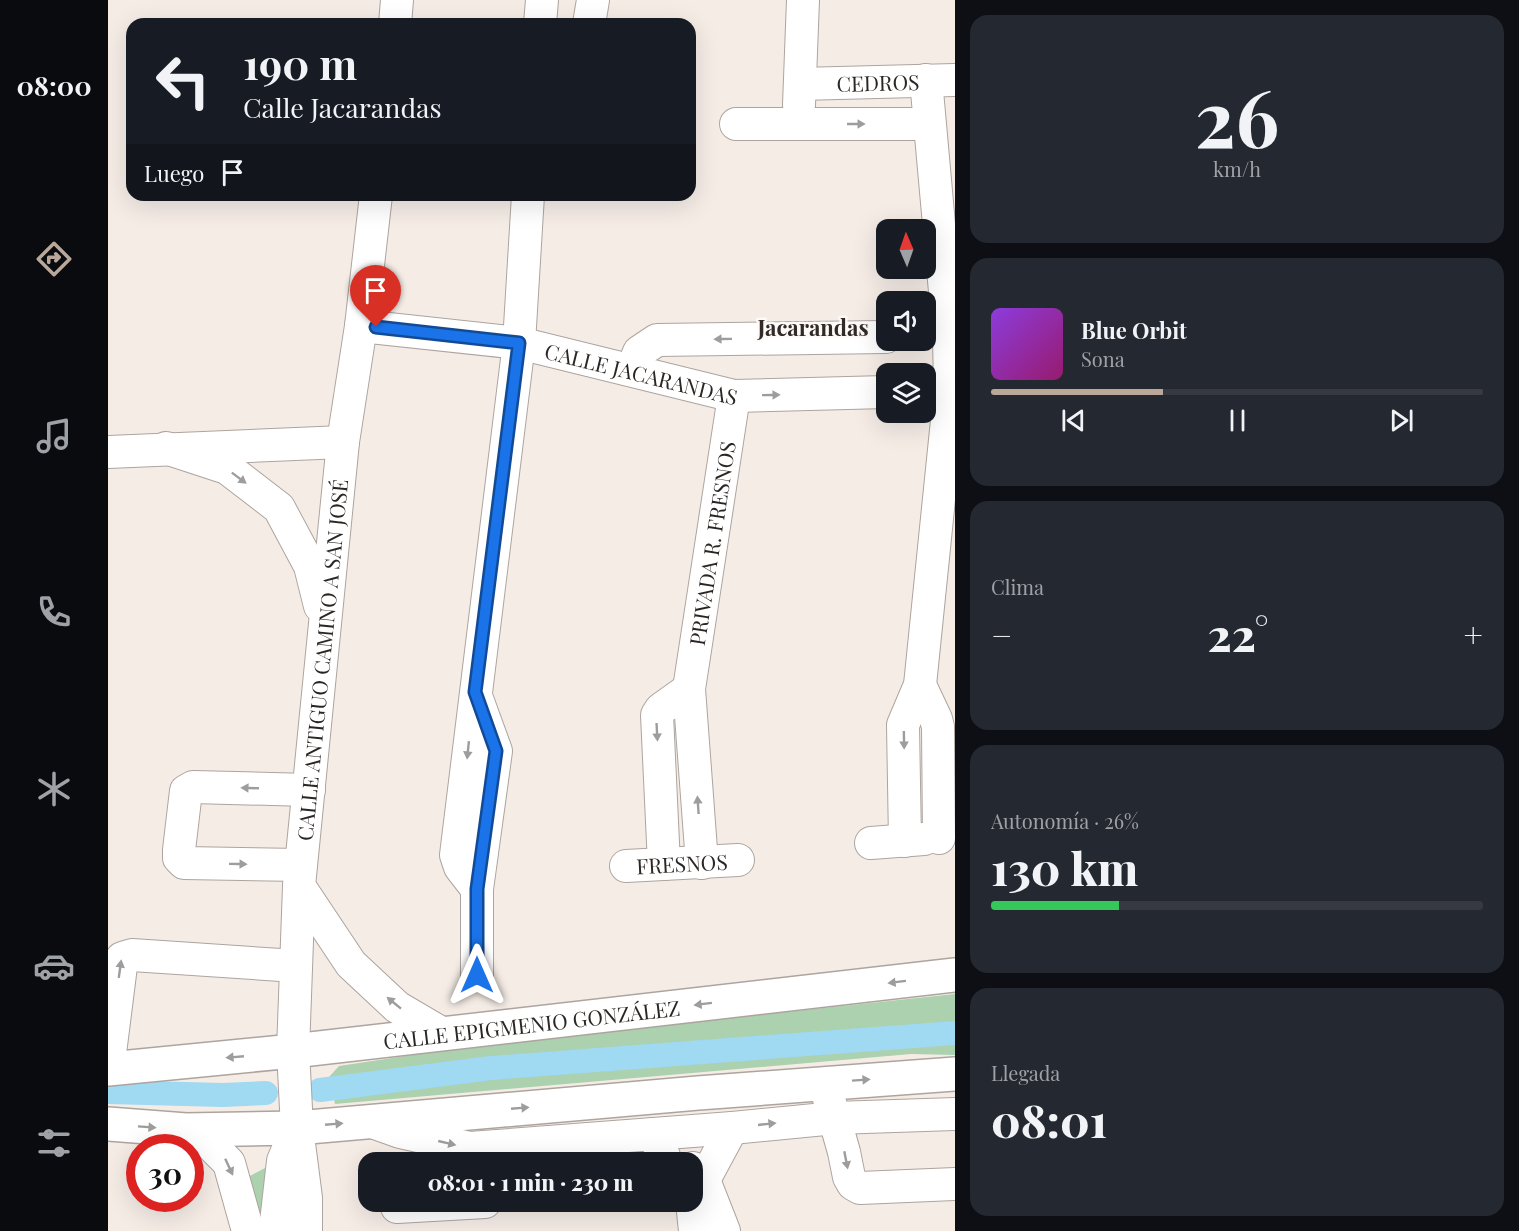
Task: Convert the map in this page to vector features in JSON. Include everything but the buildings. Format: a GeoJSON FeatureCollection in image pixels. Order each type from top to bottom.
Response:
{"type":"FeatureCollection","features":[{"type":"Feature","properties":{"kind":"main road","name":"CALLE EPIGMENIO GONZÁLEZ"},"geometry":{"type":"LineString","coordinates":[[108,1069],[293,1056],[443,1034],[955,975]]}},
{"type":"Feature","properties":{"kind":"main road"},"geometry":{"type":"LineString","coordinates":[[108,1124],[186,1130],[698,1103],[825,1083],[955,1074]]}},
{"type":"Feature","properties":{"kind":"street"},"geometry":{"type":"LineString","coordinates":[[396,18],[397,0]]}},
{"type":"Feature","properties":{"kind":"street"},"geometry":{"type":"LineString","coordinates":[[540,18],[542,0]]}},
{"type":"Feature","properties":{"kind":"street"},"geometry":{"type":"LineString","coordinates":[[591,18],[593,0]]}},
{"type":"Feature","properties":{"kind":"street"},"geometry":{"type":"LineString","coordinates":[[798,124],[803,0]]}},
{"type":"Feature","properties":{"kind":"street"},"geometry":{"type":"LineString","coordinates":[[905,841],[903,725],[920,685],[944,391],[937,337],[929,124],[941,80]]}},
{"type":"Feature","properties":{"kind":"street","name":"CEDROS"},"geometry":{"type":"LineString","coordinates":[[800,84],[941,80]]}},
{"type":"Feature","properties":{"kind":"street","name":"CEDROS"},"geometry":{"type":"LineString","coordinates":[[736,124],[929,124]]}},
{"type":"Feature","properties":{"kind":"street","name":"CALLE ANTIGUO CAMINO A SAN JOSÉ"},"geometry":{"type":"LineString","coordinates":[[306,1231],[306,1198],[297,1123],[293,1056],[300,875],[344,442],[361,326],[374,201]]}},
{"type":"Feature","properties":{"kind":"street"},"geometry":{"type":"LineString","coordinates":[[477,975],[477,889],[460,867],[456,855],[519,343],[528,201]]}},
{"type":"Feature","properties":{"kind":"street","name":"CALLE JACARANDAS"},"geometry":{"type":"LineString","coordinates":[[361,326],[519,343],[734,396],[876,392]]}},
{"type":"Feature","properties":{"kind":"street"},"geometry":{"type":"LineString","coordinates":[[632,370],[639,352],[657,340],[876,337]]}},
{"type":"Feature","properties":{"kind":"street","name":"PRIVADA R. FRESNOS"},"geometry":{"type":"LineString","coordinates":[[702,863],[689,688],[734,396]]}},
{"type":"Feature","properties":{"kind":"street"},"geometry":{"type":"LineString","coordinates":[[108,452],[344,442]]}},
{"type":"Feature","properties":{"kind":"street"},"geometry":{"type":"LineString","coordinates":[[166,448],[227,468],[279,508],[310,566],[325,626]]}},
{"type":"Feature","properties":{"kind":"street"},"geometry":{"type":"LineString","coordinates":[[871,843],[947,837],[938,728],[920,685]]}},
{"type":"Feature","properties":{"kind":"street"},"geometry":{"type":"LineString","coordinates":[[664,864],[657,715],[661,709],[689,688]]}},
{"type":"Feature","properties":{"kind":"street"},"geometry":{"type":"LineString","coordinates":[[309,790],[193,787],[186,791],[179,858],[184,863],[300,875],[351,964],[397,1007],[443,1034]]}},
{"type":"Feature","properties":{"kind":"street","name":"FRESNOS"},"geometry":{"type":"LineString","coordinates":[[626,866],[738,860]]}},
{"type":"Feature","properties":{"kind":"street"},"geometry":{"type":"LineString","coordinates":[[108,1069],[122,958],[132,955],[296,966]]}},
{"type":"Feature","properties":{"kind":"street"},"geometry":{"type":"LineString","coordinates":[[825,1083],[849,1177],[853,1184],[860,1188],[955,1184]]}},
{"type":"Feature","properties":{"kind":"street"},"geometry":{"type":"LineString","coordinates":[[371,1121],[400,1132],[470,1148],[835,1118],[955,1114]]}},
{"type":"Feature","properties":{"kind":"street"},"geometry":{"type":"LineString","coordinates":[[275,1231],[283,1161],[297,1123]]}},
{"type":"Feature","properties":{"kind":"street"},"geometry":{"type":"LineString","coordinates":[[703,1168],[732,1128]]}},
{"type":"Feature","properties":{"kind":"street"},"geometry":{"type":"LineString","coordinates":[[186,1130],[209,1143],[229,1163],[248,1231]]}},
{"type":"Feature","properties":{"kind":"street"},"geometry":{"type":"LineString","coordinates":[[653,1134],[662,1152]]}},
{"type":"Feature","properties":{"kind":"street"},"geometry":{"type":"LineString","coordinates":[[653,1134],[669,1152]]}},
{"type":"Feature","properties":{"kind":"street"},"geometry":{"type":"LineString","coordinates":[[703,1195],[724,1231]]}},
{"type":"Feature","properties":{"kind":"street"},"geometry":{"type":"LineString","coordinates":[[695,1212],[695,1231]]}},
{"type":"Feature","properties":{"kind":"green space"},"geometry":{"type":"Polygon","coordinates":[[[955,994],[955,1055],[911,1054],[335,1104],[329,1077],[339,1066],[492,1043],[955,994]]]}},
{"type":"Feature","properties":{"kind":"green space"},"geometry":{"type":"Polygon","coordinates":[[[269,1166],[267,1231],[256,1231],[246,1178],[269,1166]]]}},
{"type":"Feature","properties":{"kind":"waterway"},"geometry":{"type":"LineString","coordinates":[[320,1090],[491,1068],[955,1033]]}},
{"type":"Feature","properties":{"kind":"waterway"},"geometry":{"type":"LineString","coordinates":[[108,1092],[223,1095],[266,1093]]}},
{"type":"Feature","properties":{"kind":"district","name":"Jacarandas"},"geometry":{"type":"Point","coordinates":[813,327]}},
{"type":"Feature","properties":{"kind":"route"},"geometry":{"type":"LineString","coordinates":[[376,327],[519,343],[475,692],[496,751],[477,889],[477,975]]}}]}
